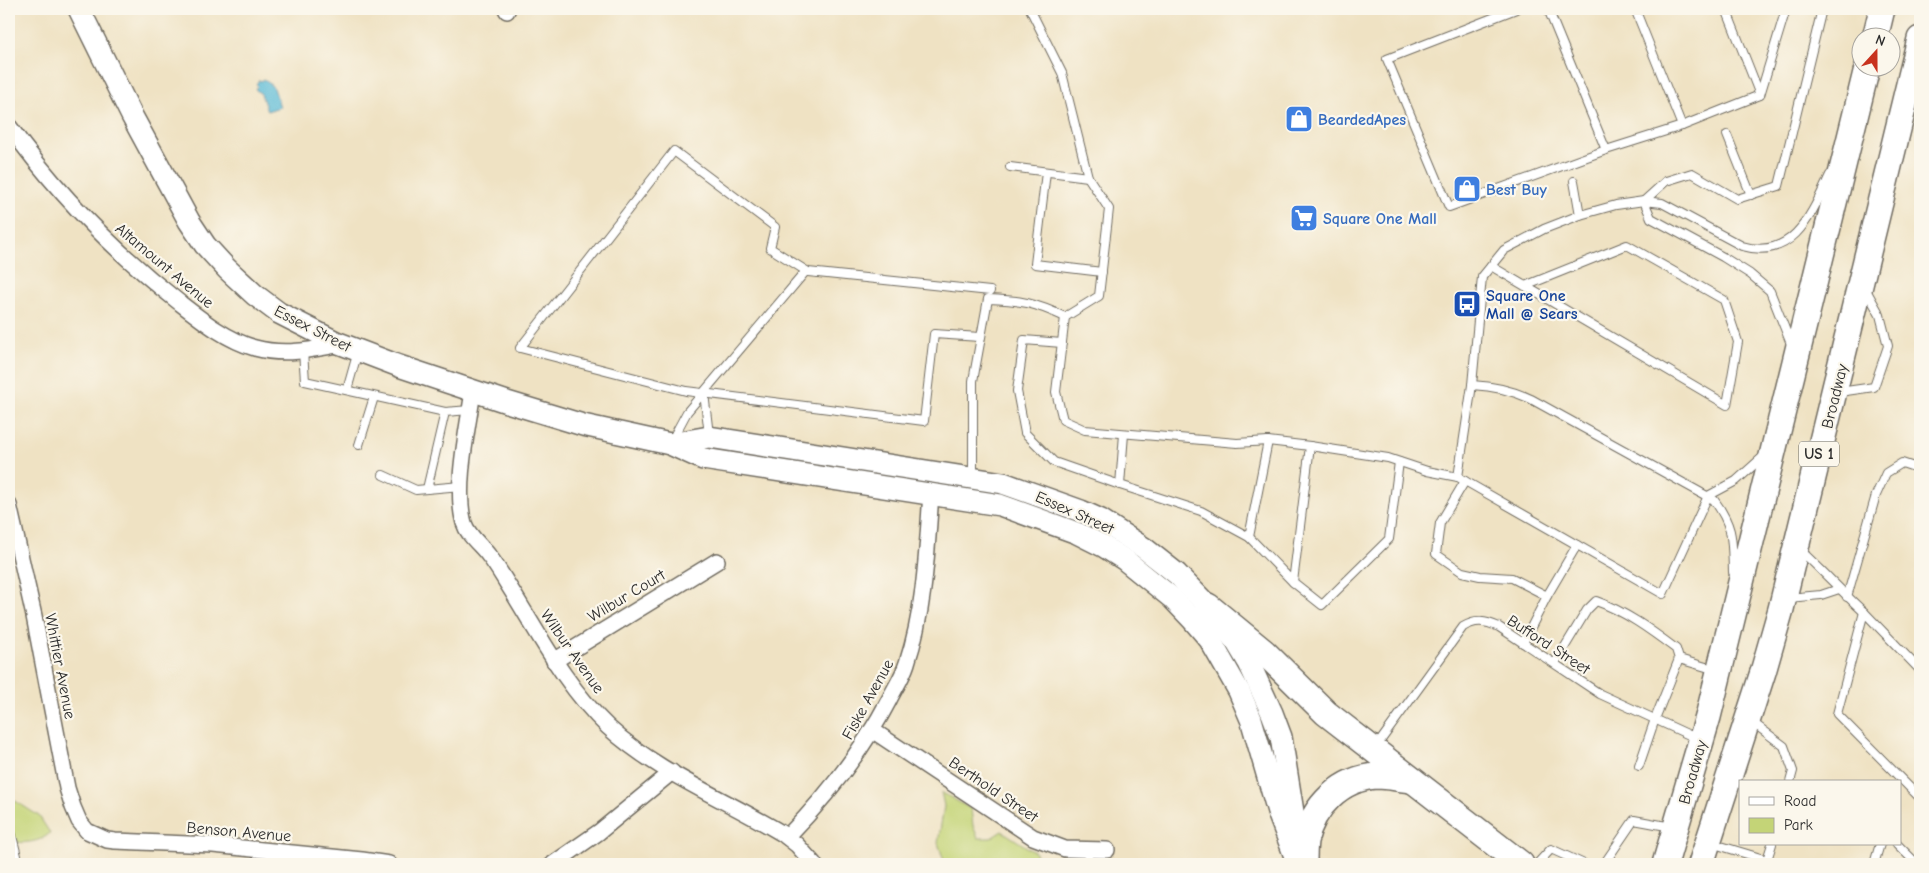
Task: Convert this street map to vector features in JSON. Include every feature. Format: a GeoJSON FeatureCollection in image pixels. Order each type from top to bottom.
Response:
{"type":"FeatureCollection","features":[{"type":"Feature","properties":{"kind":"highway"},"geometry":{"type":"LineString","coordinates":[[1877,28],[1882,9]]}},
{"type":"Feature","properties":{"kind":"highway","name":"Broadway"},"geometry":{"type":"LineString","coordinates":[[1705,853],[1784,599],[1920,41]]}},
{"type":"Feature","properties":{"kind":"highway","name":"Broadway"},"geometry":{"type":"LineString","coordinates":[[1665,864],[1702,740],[1865,78]]}},
{"type":"Feature","properties":{"kind":"highway"},"geometry":{"type":"LineString","coordinates":[[1208,606],[1264,652],[1326,713],[1521,864]]}},
{"type":"Feature","properties":{"kind":"highway"},"geometry":{"type":"LineString","coordinates":[[1301,864],[1310,826],[1319,810],[1342,786],[1378,776],[1412,780]]}},
{"type":"Feature","properties":{"kind":"main road","name":"Essex Street"},"geometry":{"type":"LineString","coordinates":[[78,9],[170,190],[205,245],[255,295],[279,313],[349,347],[472,400],[670,444],[703,459],[931,494],[1003,483],[1037,494],[1101,520],[1159,559],[1177,574],[1208,606],[1238,643],[1249,663],[1281,737],[1289,778],[1301,864]]}},
{"type":"Feature","properties":{"kind":"main road","name":"Essex Street"},"geometry":{"type":"LineString","coordinates":[[670,444],[709,437],[973,489],[1000,505],[1077,533],[1104,546],[1152,581],[1192,619],[1210,640],[1239,691],[1251,719],[1279,814],[1301,864]]}},
{"type":"Feature","properties":{"kind":"street","name":"Altamount Avenue"},"geometry":{"type":"LineString","coordinates":[[9,126],[44,173],[89,222],[143,273],[196,315],[239,343],[278,352],[303,352],[349,347]]}},
{"type":"Feature","properties":{"kind":"street","name":"Wilbur Avenue"},"geometry":{"type":"LineString","coordinates":[[472,400],[462,486],[461,505],[464,524],[499,570],[569,683],[608,726],[637,750],[787,838],[797,845],[814,864]]}},
{"type":"Feature","properties":{"kind":"street","name":"Fiske Avenue"},"geometry":{"type":"LineString","coordinates":[[787,838],[835,784],[872,730],[907,664],[923,587],[931,494]]}},
{"type":"Feature","properties":{"kind":"street","name":"Whittier Avenue"},"geometry":{"type":"LineString","coordinates":[[9,505],[34,616],[67,788],[79,821],[87,831]]}},
{"type":"Feature","properties":{"kind":"street","name":"Wilbur Court"},"geometry":{"type":"LineString","coordinates":[[554,660],[717,561]]}},
{"type":"Feature","properties":{"kind":"street","name":"Berthold Street"},"geometry":{"type":"LineString","coordinates":[[872,730],[1033,836],[1066,848],[1107,850]]}},
{"type":"Feature","properties":{"kind":"street"},"geometry":{"type":"LineString","coordinates":[[552,864],[599,832],[672,772]]}},
{"type":"Feature","properties":{"kind":"street","name":"Benson Avenue"},"geometry":{"type":"LineString","coordinates":[[87,831],[107,840],[115,841],[213,844],[389,864]]}},
{"type":"Feature","properties":{"kind":"lane"},"geometry":{"type":"LineString","coordinates":[[1030,9],[1062,73],[1088,177],[1110,209],[1099,296],[1064,318]]}},
{"type":"Feature","properties":{"kind":"lane"},"geometry":{"type":"LineString","coordinates":[[1516,9],[1387,59],[1449,207],[1606,150],[1682,126],[1760,95]]}},
{"type":"Feature","properties":{"kind":"lane"},"geometry":{"type":"LineString","coordinates":[[1548,9],[1606,150]]}},
{"type":"Feature","properties":{"kind":"lane"},"geometry":{"type":"LineString","coordinates":[[1635,9],[1682,126]]}},
{"type":"Feature","properties":{"kind":"lane"},"geometry":{"type":"LineString","coordinates":[[1726,9],[1760,95]]}},
{"type":"Feature","properties":{"kind":"lane"},"geometry":{"type":"LineString","coordinates":[[1778,9],[1782,20]]}},
{"type":"Feature","properties":{"kind":"lane"},"geometry":{"type":"LineString","coordinates":[[1760,95],[1786,9]]}},
{"type":"Feature","properties":{"kind":"lane"},"geometry":{"type":"LineString","coordinates":[[1644,201],[1666,181],[1692,173],[1737,199],[1779,186],[1822,9]]}},
{"type":"Feature","properties":{"kind":"lane"},"geometry":{"type":"LineString","coordinates":[[1547,596],[1512,578],[1480,576],[1462,572],[1436,554],[1440,523],[1462,479],[1482,277],[1504,250],[1544,229],[1616,205],[1644,201],[1662,203],[1742,246],[1758,249],[1775,246],[1787,241],[1800,230],[1810,217],[1854,123]]}},
{"type":"Feature","properties":{"kind":"lane"},"geometry":{"type":"LineString","coordinates":[[1728,135],[1751,195]]}},
{"type":"Feature","properties":{"kind":"lane"},"geometry":{"type":"LineString","coordinates":[[980,337],[934,334],[924,421],[686,392],[520,348],[674,151],[775,227],[770,248],[806,271],[990,290]]}},
{"type":"Feature","properties":{"kind":"lane"},"geometry":{"type":"LineString","coordinates":[[1010,168],[1088,177]]}},
{"type":"Feature","properties":{"kind":"lane"},"geometry":{"type":"LineString","coordinates":[[1046,172],[1035,264],[1102,272]]}},
{"type":"Feature","properties":{"kind":"lane"},"geometry":{"type":"LineString","coordinates":[[1574,181],[1580,216]]}},
{"type":"Feature","properties":{"kind":"lane"},"geometry":{"type":"LineString","coordinates":[[1644,201],[1652,218],[1737,266],[1770,290],[1782,317],[1796,358]]}},
{"type":"Feature","properties":{"kind":"lane"},"geometry":{"type":"LineString","coordinates":[[1491,266],[1727,405],[1738,342],[1724,300],[1627,244],[1525,286]]}},
{"type":"Feature","properties":{"kind":"lane"},"geometry":{"type":"LineString","coordinates":[[670,444],[687,412],[806,271]]}},
{"type":"Feature","properties":{"kind":"lane"},"geometry":{"type":"LineString","coordinates":[[1834,392],[1874,387],[1888,346],[1880,315],[1862,281]]}},
{"type":"Feature","properties":{"kind":"lane"},"geometry":{"type":"LineString","coordinates":[[973,489],[973,381],[988,299],[1016,300],[1040,305],[1064,318]]}},
{"type":"Feature","properties":{"kind":"lane"},"geometry":{"type":"LineString","coordinates":[[1064,318],[1056,392],[1063,420],[1085,430],[1237,443],[1268,441],[1310,446],[1388,458],[1428,472],[1462,479],[1663,594],[1708,496],[1736,481],[1774,447]]}},
{"type":"Feature","properties":{"kind":"lane"},"geometry":{"type":"LineString","coordinates":[[1062,344],[1024,340],[1017,391],[1025,433],[1054,462],[1200,511],[1249,538],[1293,582],[1322,605],[1389,540],[1399,462]]}},
{"type":"Feature","properties":{"kind":"lane"},"geometry":{"type":"LineString","coordinates":[[347,390],[349,347]]}},
{"type":"Feature","properties":{"kind":"lane"},"geometry":{"type":"LineString","coordinates":[[303,352],[305,380],[445,412],[472,400]]}},
{"type":"Feature","properties":{"kind":"lane"},"geometry":{"type":"LineString","coordinates":[[1472,385],[1492,386],[1518,392],[1714,500],[1722,510],[1732,533],[1733,613]]}},
{"type":"Feature","properties":{"kind":"lane"},"geometry":{"type":"LineString","coordinates":[[704,393],[709,437]]}},
{"type":"Feature","properties":{"kind":"lane"},"geometry":{"type":"LineString","coordinates":[[359,446],[374,397]]}},
{"type":"Feature","properties":{"kind":"lane"},"geometry":{"type":"LineString","coordinates":[[427,489],[445,412]]}},
{"type":"Feature","properties":{"kind":"lane"},"geometry":{"type":"LineString","coordinates":[[1120,484],[1124,434]]}},
{"type":"Feature","properties":{"kind":"lane"},"geometry":{"type":"LineString","coordinates":[[1249,538],[1268,441]]}},
{"type":"Feature","properties":{"kind":"lane"},"geometry":{"type":"LineString","coordinates":[[1293,582],[1310,446]]}},
{"type":"Feature","properties":{"kind":"lane"},"geometry":{"type":"LineString","coordinates":[[1847,597],[1876,495],[1886,473],[1902,463],[1920,468]]}},
{"type":"Feature","properties":{"kind":"lane"},"geometry":{"type":"LineString","coordinates":[[383,476],[416,490],[462,486]]}},
{"type":"Feature","properties":{"kind":"lane"},"geometry":{"type":"LineString","coordinates":[[1523,643],[1547,596],[1577,545]]}},
{"type":"Feature","properties":{"kind":"lane"},"geometry":{"type":"LineString","coordinates":[[1796,547],[1824,571],[1838,589],[1864,612],[1920,670]]}},
{"type":"Feature","properties":{"kind":"lane"},"geometry":{"type":"LineString","coordinates":[[1784,599],[1821,595],[1838,589]]}},
{"type":"Feature","properties":{"kind":"lane"},"geometry":{"type":"LineString","coordinates":[[1554,664],[1587,610],[1596,601],[1609,606],[1676,649],[1679,659],[1639,766]]}},
{"type":"Feature","properties":{"kind":"lane"},"geometry":{"type":"LineString","coordinates":[[1864,612],[1838,714],[1920,798]]}},
{"type":"Feature","properties":{"kind":"lane","name":"Bufford Street"},"geometry":{"type":"LineString","coordinates":[[1374,750],[1463,627],[1472,621],[1485,621],[1499,627],[1600,694],[1702,740]]}},
{"type":"Feature","properties":{"kind":"lane"},"geometry":{"type":"LineString","coordinates":[[1679,659],[1719,671]]}},
{"type":"Feature","properties":{"kind":"lane"},"geometry":{"type":"LineString","coordinates":[[1748,719],[1784,746],[1793,771],[1791,780]]}},
{"type":"Feature","properties":{"kind":"lane"},"geometry":{"type":"LineString","coordinates":[[1604,864],[1634,820],[1676,827]]}},
{"type":"Feature","properties":{"kind":"lane"},"geometry":{"type":"LineString","coordinates":[[9,824],[19,864]]}},
{"type":"Feature","properties":{"kind":"lane"},"geometry":{"type":"LineString","coordinates":[[1705,853],[1766,862],[1771,846]]}},
{"type":"Feature","properties":{"kind":"lane"},"geometry":{"type":"LineString","coordinates":[[1874,864],[1879,846]]}},
{"type":"Feature","properties":{"kind":"lane"},"geometry":{"type":"LineString","coordinates":[[1899,846],[1918,864]]}},
{"type":"Feature","properties":{"kind":"lane"},"geometry":{"type":"LineString","coordinates":[[1537,864],[1550,849],[1584,864]]}},
{"type":"Feature","properties":{"kind":"green space"},"geometry":{"type":"Polygon","coordinates":[[[941,792],[971,809],[973,826],[978,838],[991,838],[1002,831],[1036,853],[1037,858],[1033,864],[945,864],[938,843],[944,806],[941,792]]]}},
{"type":"Feature","properties":{"kind":"green space"},"geometry":{"type":"Polygon","coordinates":[[[9,797],[39,816],[50,833],[41,839],[31,842],[9,841],[9,797]]]}},
{"type":"Feature","properties":{"kind":"water"},"geometry":{"type":"Polygon","coordinates":[[[264,79],[274,88],[280,107],[267,111],[261,94],[255,89],[258,86],[256,84],[259,80],[264,79]]]}},
{"type":"Feature","properties":{"kind":"place","name":"BeardedApes"},"geometry":{"type":"Point","coordinates":[1299,119]}},
{"type":"Feature","properties":{"kind":"place","name":"Best Buy"},"geometry":{"type":"Point","coordinates":[1467,189]}},
{"type":"Feature","properties":{"kind":"place","name":"Square One Mall"},"geometry":{"type":"Point","coordinates":[1304,218]}},
{"type":"Feature","properties":{"kind":"place","name":"Square One Mall @ Sears"},"geometry":{"type":"Point","coordinates":[1467,304]}}]}
